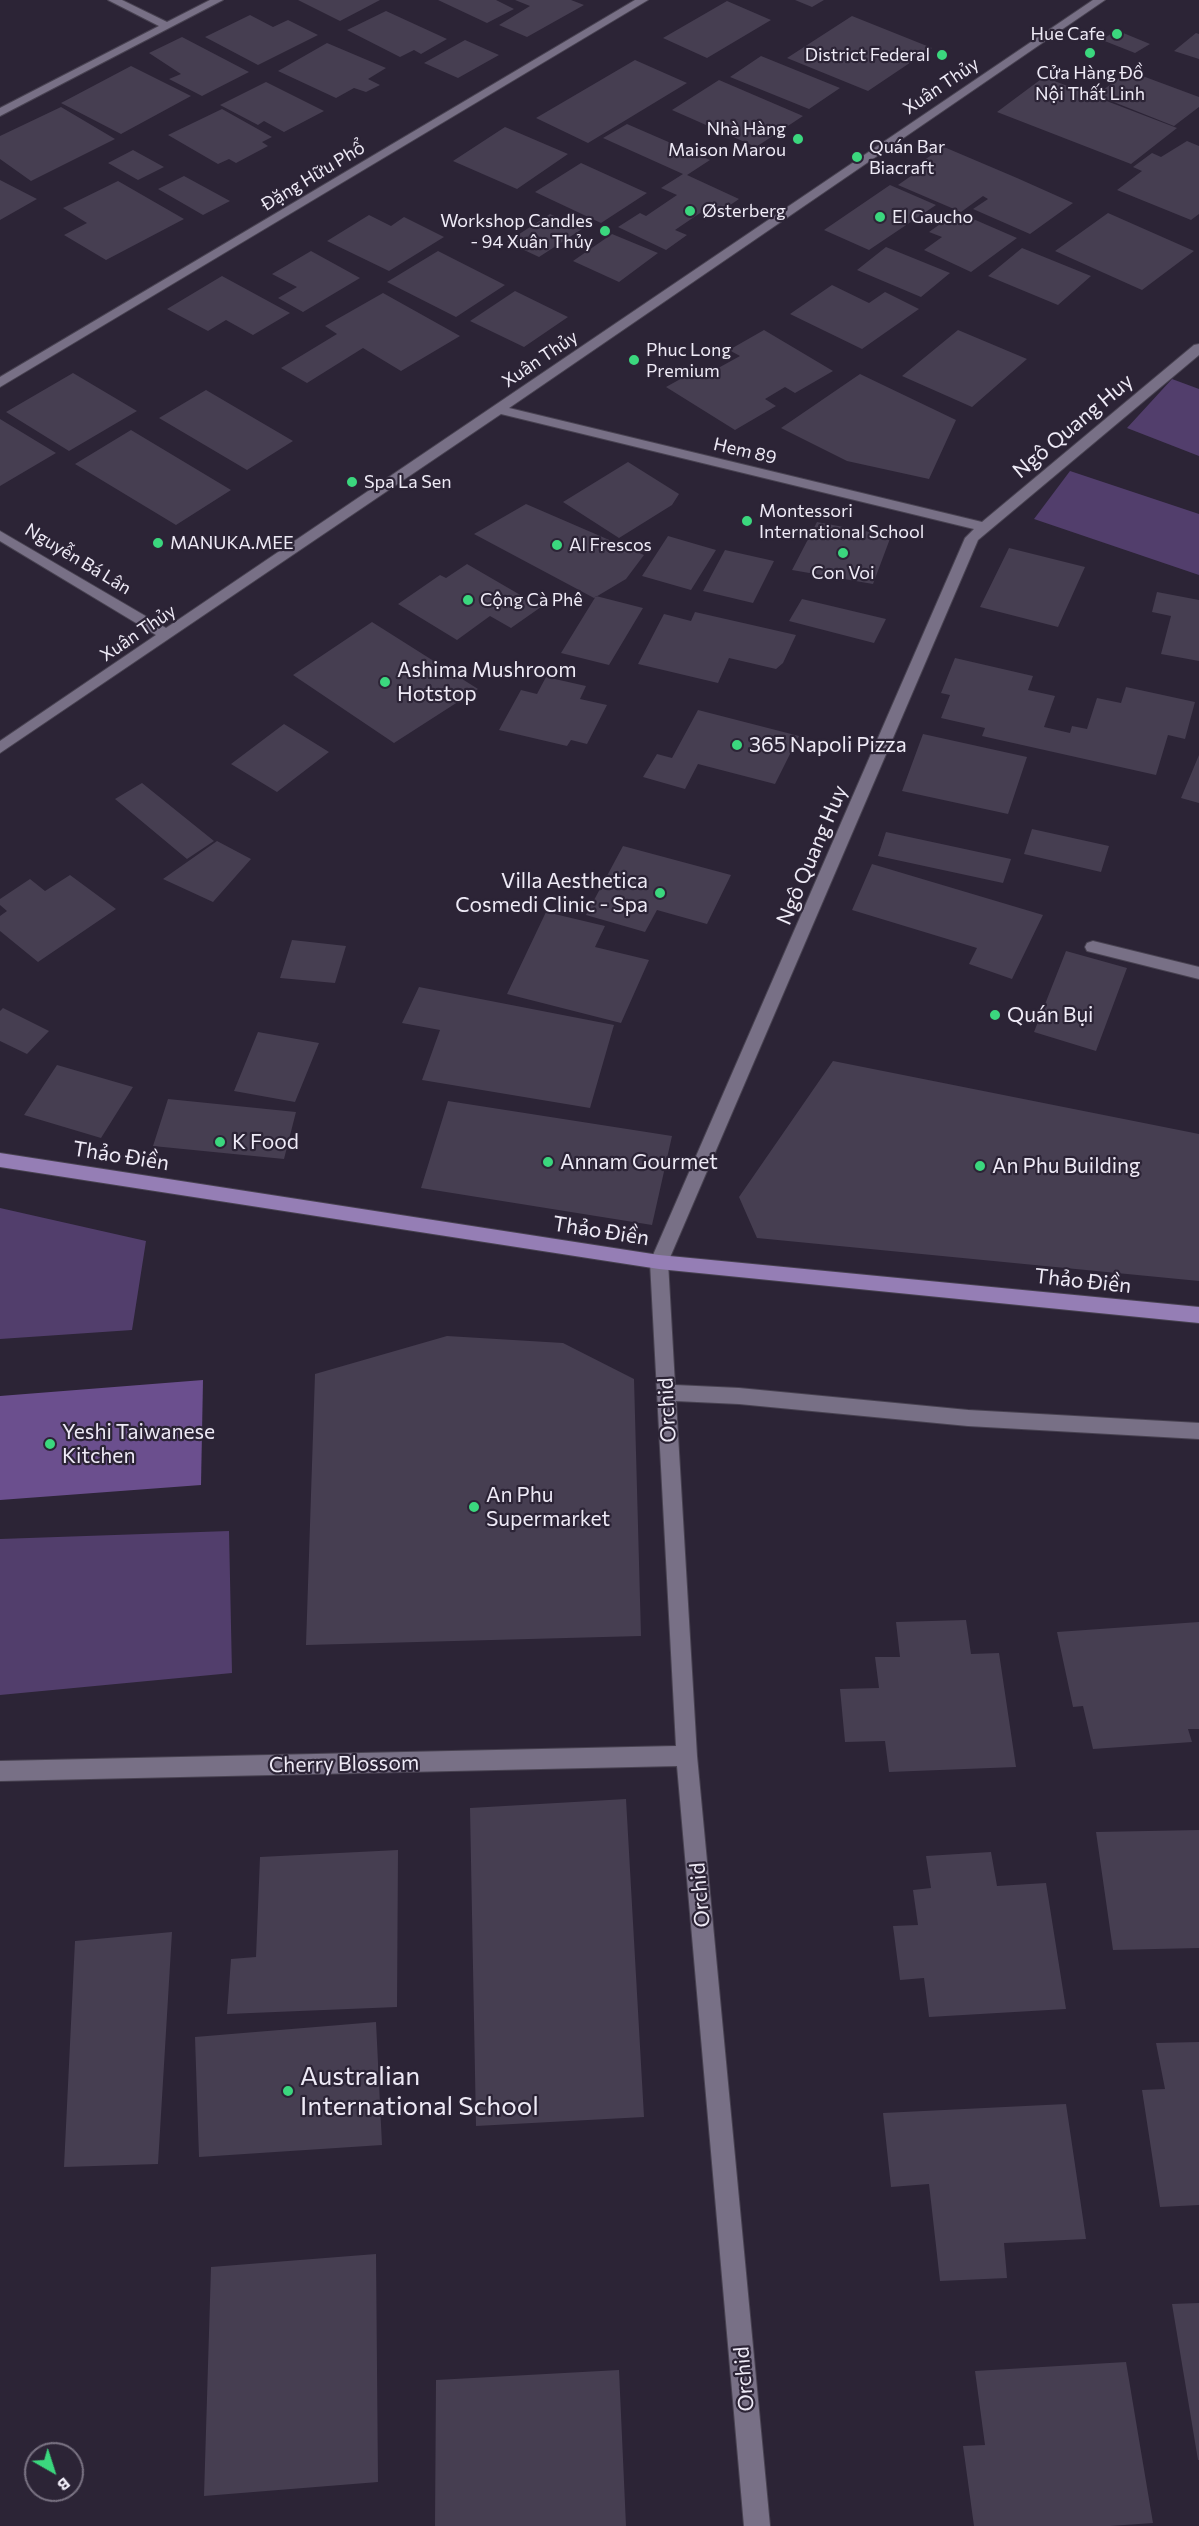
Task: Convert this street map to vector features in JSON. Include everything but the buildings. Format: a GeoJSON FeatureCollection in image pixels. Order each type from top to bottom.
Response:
{"type":"FeatureCollection","features":[{"type":"Feature","properties":{"kind":"main road","name":"Thảo Điền"},"geometry":{"type":"LineString","coordinates":[[0,1160],[659,1262],[1199,1316]]}},
{"type":"Feature","properties":{"kind":"street"},"geometry":{"type":"LineString","coordinates":[[113,0],[167,26]]}},
{"type":"Feature","properties":{"kind":"street"},"geometry":{"type":"LineString","coordinates":[[0,112],[218,0]]}},
{"type":"Feature","properties":{"kind":"street","name":"Đặng Hữu Phổ"},"geometry":{"type":"LineString","coordinates":[[0,383],[644,0]]}},
{"type":"Feature","properties":{"kind":"street","name":"Xuân Thủy"},"geometry":{"type":"LineString","coordinates":[[0,748],[1100,0]]}},
{"type":"Feature","properties":{"kind":"street","name":"Ngô Quang Huy"},"geometry":{"type":"LineString","coordinates":[[659,1262],[972,538],[1199,348]]}},
{"type":"Feature","properties":{"kind":"street","name":"Hem 89"},"geometry":{"type":"LineString","coordinates":[[498,409],[985,527]]}},
{"type":"Feature","properties":{"kind":"street","name":"Nguyễn Bá Lân"},"geometry":{"type":"LineString","coordinates":[[0,535],[166,635]]}},
{"type":"Feature","properties":{"kind":"street"},"geometry":{"type":"LineString","coordinates":[[1093,947],[1199,973]]}},
{"type":"Feature","properties":{"kind":"street","name":"Orchid"},"geometry":{"type":"LineString","coordinates":[[659,1262],[687,1756],[757,2526]]}},
{"type":"Feature","properties":{"kind":"street"},"geometry":{"type":"LineString","coordinates":[[666,1392],[739,1396],[968,1418],[1199,1431]]}},
{"type":"Feature","properties":{"kind":"street","name":"Cherry Blossom"},"geometry":{"type":"LineString","coordinates":[[0,1771],[687,1756]]}},
{"type":"Feature","properties":{"kind":"shaded area"},"geometry":{"type":"Polygon","coordinates":[[[1172,379],[1199,389],[1199,456],[1127,428],[1172,379]]]}},
{"type":"Feature","properties":{"kind":"shaded area"},"geometry":{"type":"Polygon","coordinates":[[[1070,471],[1199,514],[1199,575],[1034,519],[1070,471]]]}},
{"type":"Feature","properties":{"kind":"shaded area"},"geometry":{"type":"Polygon","coordinates":[[[0,1208],[146,1241],[132,1330],[0,1339],[0,1208]]]}},
{"type":"Feature","properties":{"kind":"shaded area"},"geometry":{"type":"Polygon","coordinates":[[[203,1380],[201,1485],[0,1500],[0,1396],[203,1380]]]}},
{"type":"Feature","properties":{"kind":"shaded area"},"geometry":{"type":"Polygon","coordinates":[[[229,1531],[232,1673],[0,1695],[0,1539],[229,1531]]]}},
{"type":"Feature","properties":{"kind":"place","name":"Hue Cafe"},"geometry":{"type":"Point","coordinates":[1117,34]}},
{"type":"Feature","properties":{"kind":"place","name":"Cửa Hàng Đồ Nội Thất Linh"},"geometry":{"type":"Point","coordinates":[1090,53]}},
{"type":"Feature","properties":{"kind":"place","name":"District Federal"},"geometry":{"type":"Point","coordinates":[942,55]}},
{"type":"Feature","properties":{"kind":"place","name":"Nhà Hàng Maison Marou"},"geometry":{"type":"Point","coordinates":[798,139]}},
{"type":"Feature","properties":{"kind":"place","name":"Quán Bar Biacraft"},"geometry":{"type":"Point","coordinates":[857,157]}},
{"type":"Feature","properties":{"kind":"place","name":"Østerberg"},"geometry":{"type":"Point","coordinates":[690,211]}},
{"type":"Feature","properties":{"kind":"place","name":"El Gaucho"},"geometry":{"type":"Point","coordinates":[880,217]}},
{"type":"Feature","properties":{"kind":"place","name":"Workshop Candles - 94 Xuân Thủy"},"geometry":{"type":"Point","coordinates":[605,231]}},
{"type":"Feature","properties":{"kind":"place","name":"Phuc Long Premium"},"geometry":{"type":"Point","coordinates":[634,360]}},
{"type":"Feature","properties":{"kind":"place","name":"Spa La Sen"},"geometry":{"type":"Point","coordinates":[352,482]}},
{"type":"Feature","properties":{"kind":"place","name":"Montessori International School"},"geometry":{"type":"Point","coordinates":[747,521]}},
{"type":"Feature","properties":{"kind":"place","name":"MANUKA.MEE"},"geometry":{"type":"Point","coordinates":[158,543]}},
{"type":"Feature","properties":{"kind":"place","name":"Al Frescos"},"geometry":{"type":"Point","coordinates":[557,545]}},
{"type":"Feature","properties":{"kind":"place","name":"Con Voi"},"geometry":{"type":"Point","coordinates":[843,553]}},
{"type":"Feature","properties":{"kind":"place","name":"Cộng Cà Phê"},"geometry":{"type":"Point","coordinates":[468,600]}},
{"type":"Feature","properties":{"kind":"place","name":"Ashima Mushroom Hotstop"},"geometry":{"type":"Point","coordinates":[385,682]}},
{"type":"Feature","properties":{"kind":"place","name":"365 Napoli Pizza"},"geometry":{"type":"Point","coordinates":[737,745]}},
{"type":"Feature","properties":{"kind":"place","name":"Villa Aesthetica Cosmedi Clinic - Spa"},"geometry":{"type":"Point","coordinates":[660,893]}},
{"type":"Feature","properties":{"kind":"place","name":"Quán Bụi"},"geometry":{"type":"Point","coordinates":[995,1015]}},
{"type":"Feature","properties":{"kind":"place","name":"K Food"},"geometry":{"type":"Point","coordinates":[220,1142]}},
{"type":"Feature","properties":{"kind":"place","name":"Annam Gourmet"},"geometry":{"type":"Point","coordinates":[548,1162]}},
{"type":"Feature","properties":{"kind":"place","name":"An Phu Building"},"geometry":{"type":"Point","coordinates":[980,1166]}},
{"type":"Feature","properties":{"kind":"place","name":"Yeshi Taiwanese Kitchen"},"geometry":{"type":"Point","coordinates":[50,1444]}},
{"type":"Feature","properties":{"kind":"place","name":"An Phu Supermarket"},"geometry":{"type":"Point","coordinates":[474,1507]}},
{"type":"Feature","properties":{"kind":"place","name":"Australian International School"},"geometry":{"type":"Point","coordinates":[288,2091]}}]}
